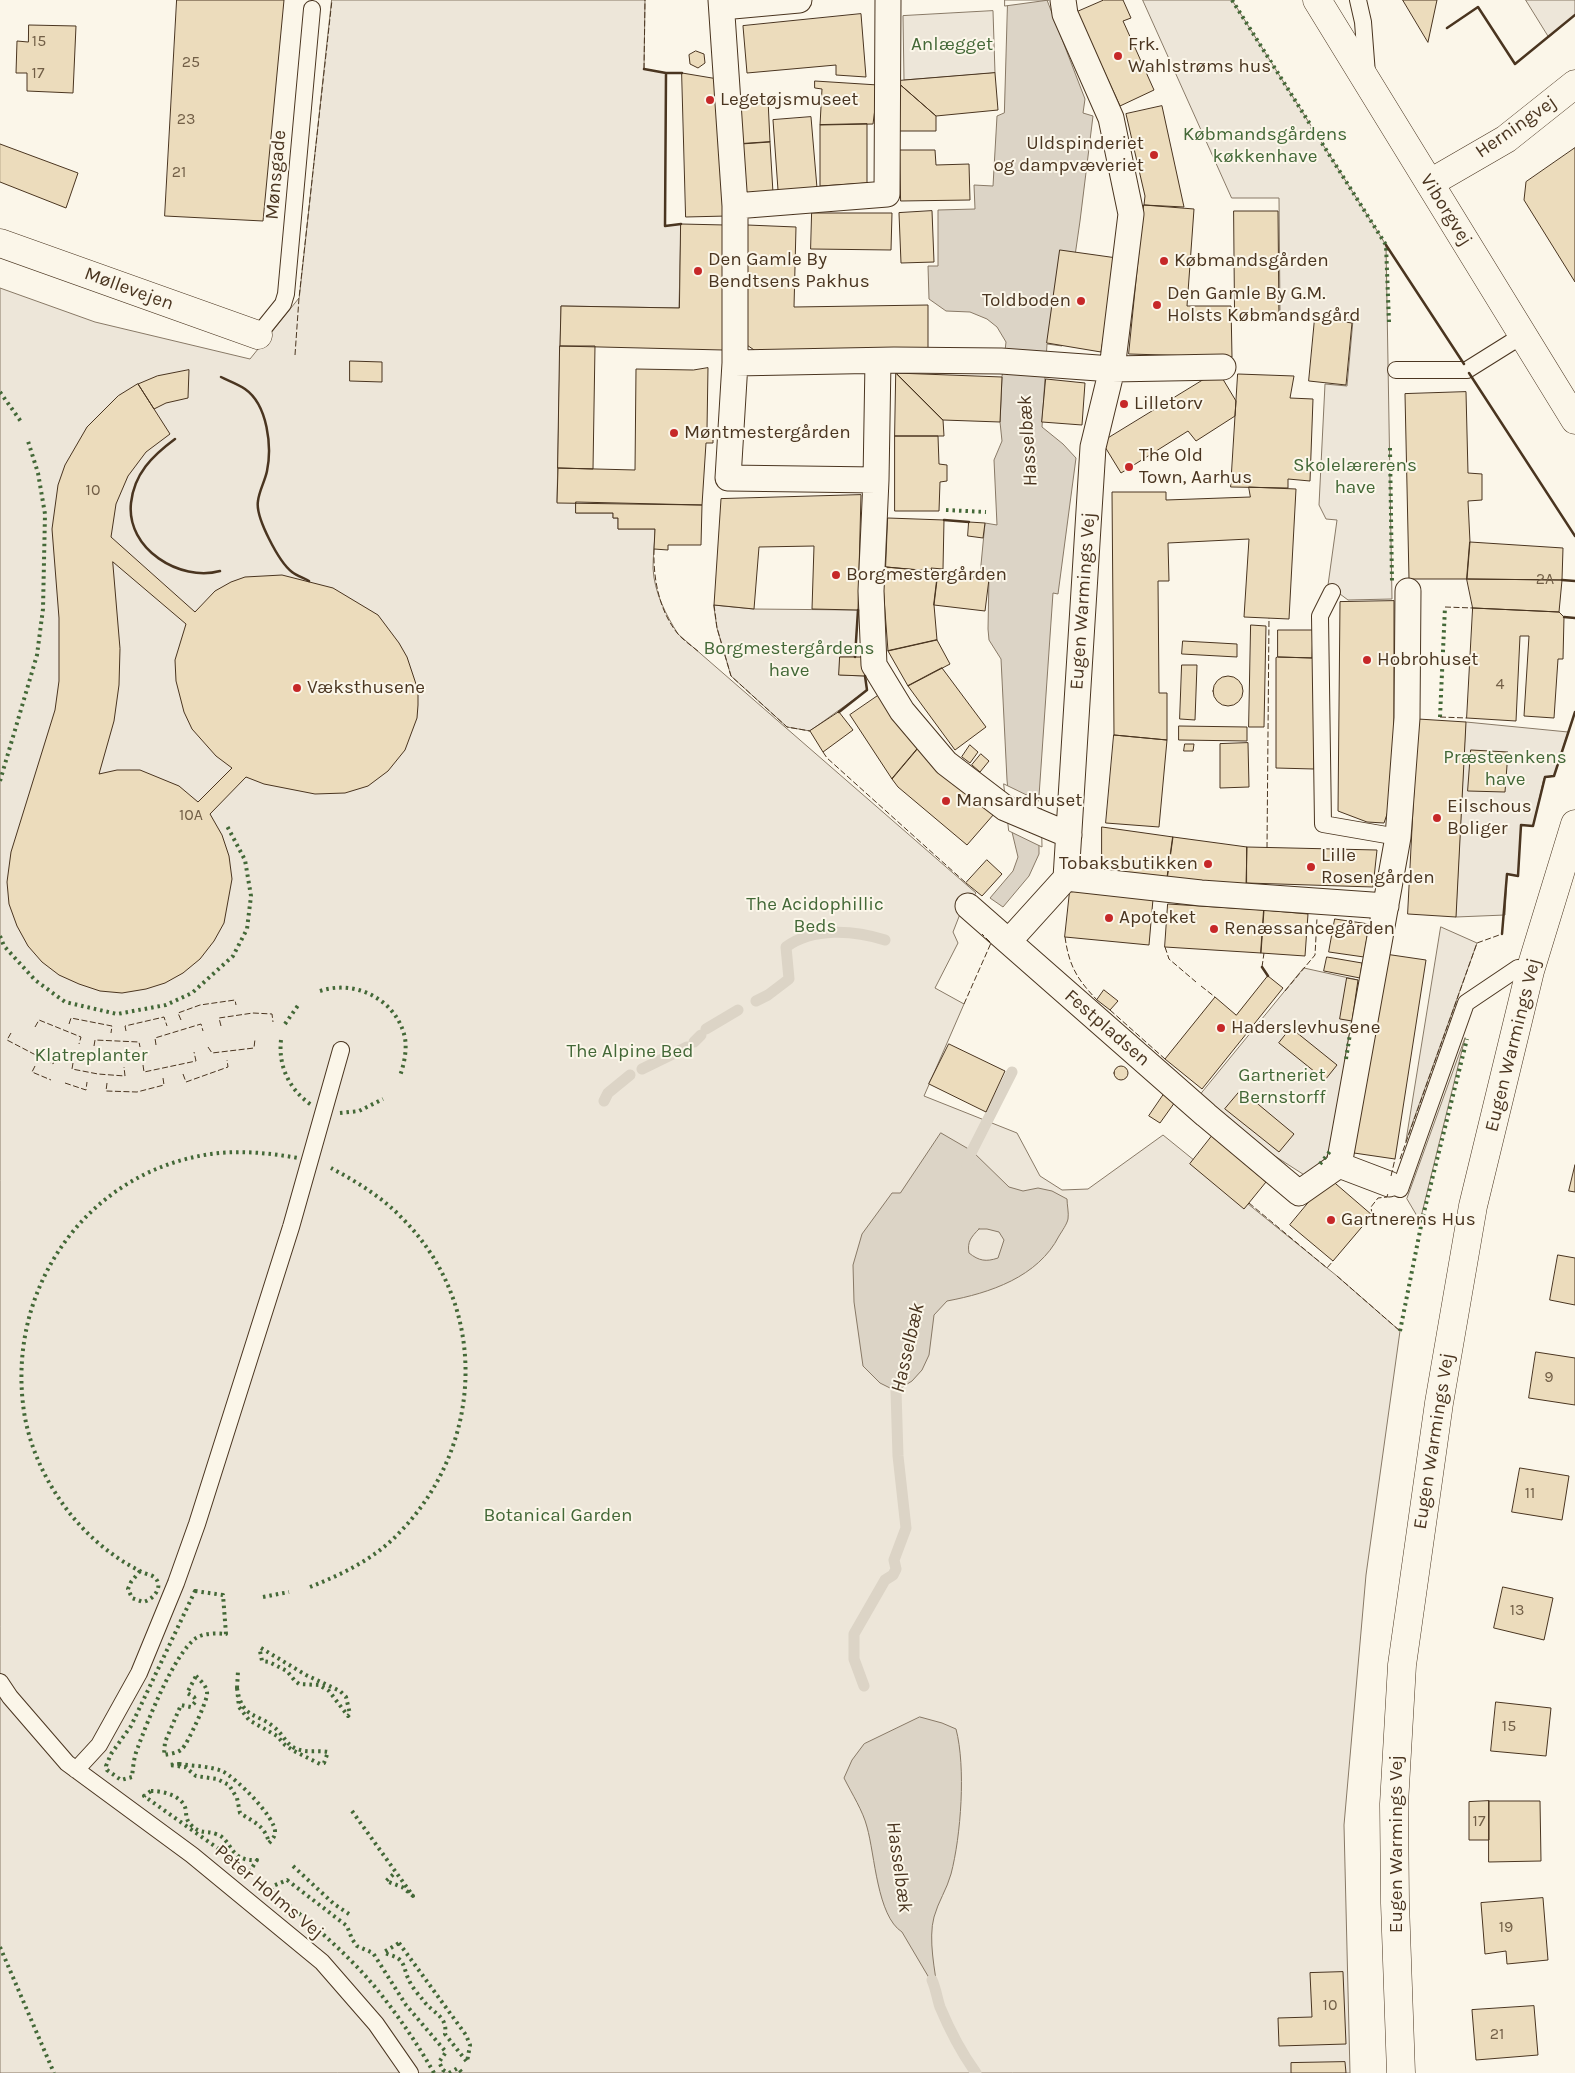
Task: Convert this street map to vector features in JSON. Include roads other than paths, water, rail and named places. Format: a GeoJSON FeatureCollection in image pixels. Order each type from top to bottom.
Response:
{"type":"FeatureCollection","features":[{"type":"Feature","properties":{"kind":"street"},"geometry":{"type":"LineString","coordinates":[[798,0],[722,3],[735,206],[735,363],[728,478],[876,480]]}},
{"type":"Feature","properties":{"kind":"street"},"geometry":{"type":"LineString","coordinates":[[735,206],[886,194],[888,0]]}},
{"type":"Feature","properties":{"kind":"street","name":"Eugen Warmings Vej"},"geometry":{"type":"LineString","coordinates":[[1063,0],[1066,14],[1111,118],[1131,214],[1112,369],[1093,447],[1066,878]]}},
{"type":"Feature","properties":{"kind":"street","name":"Viborgvej"},"geometry":{"type":"LineString","coordinates":[[1317,0],[1575,420]]}},
{"type":"Feature","properties":{"kind":"street","name":"Herningvej"},"geometry":{"type":"LineString","coordinates":[[1430,183],[1506,139],[1575,84]]}},
{"type":"Feature","properties":{"kind":"street","name":"Møllevejen"},"geometry":{"type":"LineString","coordinates":[[0,243],[258,335]]}},
{"type":"Feature","properties":{"kind":"street"},"geometry":{"type":"LineString","coordinates":[[878,361],[876,480],[871,591],[874,665],[902,711],[946,763],[1005,808],[1069,835]]}},
{"type":"Feature","properties":{"kind":"street"},"geometry":{"type":"LineString","coordinates":[[735,363],[1001,361],[1112,369],[1223,367]]}},
{"type":"Feature","properties":{"kind":"street"},"geometry":{"type":"LineString","coordinates":[[1395,1187],[1339,1165],[1398,837],[1407,718],[1408,592]]}},
{"type":"Feature","properties":{"kind":"street","name":"Eugen Warmings Vej"},"geometry":{"type":"LineString","coordinates":[[1401,2073],[1395,1903],[1394,1804],[1402,1665],[1439,1403],[1474,1206],[1530,971],[1575,824]]}},
{"type":"Feature","properties":{"kind":"street"},"geometry":{"type":"LineString","coordinates":[[1009,941],[1066,878],[1200,893],[1386,906]]}},
{"type":"Feature","properties":{"kind":"street","name":"Festpladsen"},"geometry":{"type":"LineString","coordinates":[[968,906],[1206,1115],[1299,1193],[1339,1165]]}},
{"type":"Feature","properties":{"kind":"lane"},"geometry":{"type":"LineString","coordinates":[[1358,0],[1363,22],[1367,81]]}},
{"type":"Feature","properties":{"kind":"lane","name":"Mønsgade"},"geometry":{"type":"LineString","coordinates":[[258,335],[283,304],[286,294],[312,9]]}},
{"type":"Feature","properties":{"kind":"lane"},"geometry":{"type":"LineString","coordinates":[[1396,370],[1467,370],[1523,335]]}},
{"type":"Feature","properties":{"kind":"lane"},"geometry":{"type":"LineString","coordinates":[[1332,592],[1320,616],[1323,824],[1398,837]]}},
{"type":"Feature","properties":{"kind":"lane"},"geometry":{"type":"LineString","coordinates":[[1395,1187],[1466,1003],[1518,968],[1530,971]]}},
{"type":"Feature","properties":{"kind":"lane"},"geometry":{"type":"LineString","coordinates":[[76,1770],[99,1745],[139,1673],[176,1583],[200,1515],[291,1227],[341,1050]]}},
{"type":"Feature","properties":{"kind":"lane","name":"Peter Holms Vej"},"geometry":{"type":"LineString","coordinates":[[0,1682],[10,1697],[67,1763],[192,1855],[322,1962],[376,2024],[410,2073]]}},
{"type":"Feature","properties":{"kind":"water"},"geometry":{"type":"Polygon","coordinates":[[[1008,0],[1047,0],[1085,99],[1083,113],[1093,116],[1062,346],[1047,344],[1042,427],[1063,444],[1076,458],[1058,594],[1053,593],[1039,796],[1039,854],[1029,876],[1003,907],[990,898],[1013,871],[1018,857],[1012,832],[1007,780],[1001,659],[989,640],[989,576],[980,575],[985,523],[997,525],[994,460],[1002,441],[1000,422],[1006,342],[997,327],[987,319],[970,312],[946,311],[929,299],[928,266],[938,266],[938,210],[975,209],[974,185],[993,186],[997,116],[1004,113],[1008,0]]]}},
{"type":"Feature","properties":{"kind":"water"},"geometry":{"type":"Polygon","coordinates":[[[941,1133],[972,1151],[1009,1187],[1023,1191],[1038,1188],[1052,1191],[1067,1199],[1068,1217],[1066,1225],[1050,1250],[1026,1272],[996,1288],[947,1301],[934,1315],[929,1355],[922,1370],[912,1381],[896,1391],[880,1383],[863,1366],[854,1302],[853,1265],[862,1234],[892,1193],[900,1193],[941,1133]],[[979,1229],[972,1237],[969,1243],[969,1253],[979,1259],[990,1260],[998,1258],[1004,1240],[999,1232],[979,1229]]]}},
{"type":"Feature","properties":{"kind":"water"},"geometry":{"type":"Polygon","coordinates":[[[920,1717],[956,1729],[961,1762],[960,1821],[954,1858],[949,1880],[932,1926],[933,1955],[938,1993],[902,1932],[887,1913],[878,1884],[865,1821],[844,1778],[852,1760],[864,1744],[920,1717]]]}},
{"type":"Feature","properties":{"kind":"waterway"},"geometry":{"type":"LineString","coordinates":[[756,1001],[768,995],[789,979],[786,947],[797,941],[808,936],[834,932],[860,934],[885,940]]}},
{"type":"Feature","properties":{"kind":"waterway"},"geometry":{"type":"LineString","coordinates":[[706,1029],[738,1010]]}},
{"type":"Feature","properties":{"kind":"waterway"},"geometry":{"type":"LineString","coordinates":[[694,1042],[701,1035]]}},
{"type":"Feature","properties":{"kind":"waterway"},"geometry":{"type":"LineString","coordinates":[[642,1069],[687,1047]]}},
{"type":"Feature","properties":{"kind":"waterway","name":"Hasselbæk"},"geometry":{"type":"LineString","coordinates":[[967,1165],[972,1151],[1012,1072]]}},
{"type":"Feature","properties":{"kind":"waterway"},"geometry":{"type":"LineString","coordinates":[[604,1101],[608,1093],[630,1075]]}},
{"type":"Feature","properties":{"kind":"waterway","name":"Hasselbæk"},"geometry":{"type":"LineString","coordinates":[[864,1686],[854,1659],[854,1634],[885,1580],[893,1575],[896,1569],[894,1560],[906,1528],[898,1456],[896,1391],[899,1377]]}},
{"type":"Feature","properties":{"kind":"waterway","name":"Hasselbæk"},"geometry":{"type":"LineString","coordinates":[[932,1980],[940,2007],[948,2024],[976,2073]]}},
{"type":"Feature","properties":{"kind":"place","name":"Frk. Wahlstrøms hus"},"geometry":{"type":"Point","coordinates":[1118,56]}},
{"type":"Feature","properties":{"kind":"place","name":"Legetøjsmuseet"},"geometry":{"type":"Point","coordinates":[710,100]}},
{"type":"Feature","properties":{"kind":"place","name":"Uldspinderiet og dampvæveriet"},"geometry":{"type":"Point","coordinates":[1154,155]}},
{"type":"Feature","properties":{"kind":"place","name":"Købmandsgården"},"geometry":{"type":"Point","coordinates":[1164,261]}},
{"type":"Feature","properties":{"kind":"place","name":"Den Gamle By Bendtsens Pakhus"},"geometry":{"type":"Point","coordinates":[698,271]}},
{"type":"Feature","properties":{"kind":"place","name":"Toldboden"},"geometry":{"type":"Point","coordinates":[1081,301]}},
{"type":"Feature","properties":{"kind":"place","name":"Den Gamle By G.M. Holsts Købmandsgård"},"geometry":{"type":"Point","coordinates":[1157,305]}},
{"type":"Feature","properties":{"kind":"place","name":"Lilletorv"},"geometry":{"type":"Point","coordinates":[1124,404]}},
{"type":"Feature","properties":{"kind":"place","name":"Møntmestergården"},"geometry":{"type":"Point","coordinates":[674,433]}},
{"type":"Feature","properties":{"kind":"place","name":"The Old Town, Aarhus"},"geometry":{"type":"Point","coordinates":[1129,467]}},
{"type":"Feature","properties":{"kind":"place","name":"Borgmestergården"},"geometry":{"type":"Point","coordinates":[836,575]}},
{"type":"Feature","properties":{"kind":"place","name":"Hobrohuset"},"geometry":{"type":"Point","coordinates":[1367,660]}},
{"type":"Feature","properties":{"kind":"place","name":"Væksthusene"},"geometry":{"type":"Point","coordinates":[297,688]}},
{"type":"Feature","properties":{"kind":"place","name":"Mansardhuset"},"geometry":{"type":"Point","coordinates":[946,801]}},
{"type":"Feature","properties":{"kind":"place","name":"Eilschous Boliger"},"geometry":{"type":"Point","coordinates":[1437,818]}},
{"type":"Feature","properties":{"kind":"place","name":"Tobaksbutikken"},"geometry":{"type":"Point","coordinates":[1208,864]}},
{"type":"Feature","properties":{"kind":"place","name":"Lille Rosengården"},"geometry":{"type":"Point","coordinates":[1311,867]}},
{"type":"Feature","properties":{"kind":"place","name":"Apoteket"},"geometry":{"type":"Point","coordinates":[1109,918]}},
{"type":"Feature","properties":{"kind":"place","name":"Renæssancegården"},"geometry":{"type":"Point","coordinates":[1214,929]}},
{"type":"Feature","properties":{"kind":"place","name":"Haderslevhusene"},"geometry":{"type":"Point","coordinates":[1221,1028]}},
{"type":"Feature","properties":{"kind":"place","name":"Gartnerens Hus"},"geometry":{"type":"Point","coordinates":[1331,1220]}},
{"type":"Feature","properties":{"kind":"park label","name":"Anlægget"},"geometry":{"type":"Point","coordinates":[952,45]}},
{"type":"Feature","properties":{"kind":"park label","name":"Købmandsgårdens køkkenhave"},"geometry":{"type":"Point","coordinates":[1265,146]}},
{"type":"Feature","properties":{"kind":"park label","name":"Skolelærerens have"},"geometry":{"type":"Point","coordinates":[1355,477]}},
{"type":"Feature","properties":{"kind":"park label","name":"Borgmestergårdens have"},"geometry":{"type":"Point","coordinates":[789,660]}},
{"type":"Feature","properties":{"kind":"park label","name":"Præsteenkens have"},"geometry":{"type":"Point","coordinates":[1505,769]}},
{"type":"Feature","properties":{"kind":"park label","name":"The Acidophillic Beds"},"geometry":{"type":"Point","coordinates":[815,916]}},
{"type":"Feature","properties":{"kind":"park label","name":"The Alpine Bed"},"geometry":{"type":"Point","coordinates":[630,1052]}},
{"type":"Feature","properties":{"kind":"park label","name":"Klatreplanter"},"geometry":{"type":"Point","coordinates":[91,1056]}},
{"type":"Feature","properties":{"kind":"park label","name":"Gartneriet Bernstorff"},"geometry":{"type":"Point","coordinates":[1282,1087]}},
{"type":"Feature","properties":{"kind":"park label","name":"Botanical Garden"},"geometry":{"type":"Point","coordinates":[558,1516]}}]}
